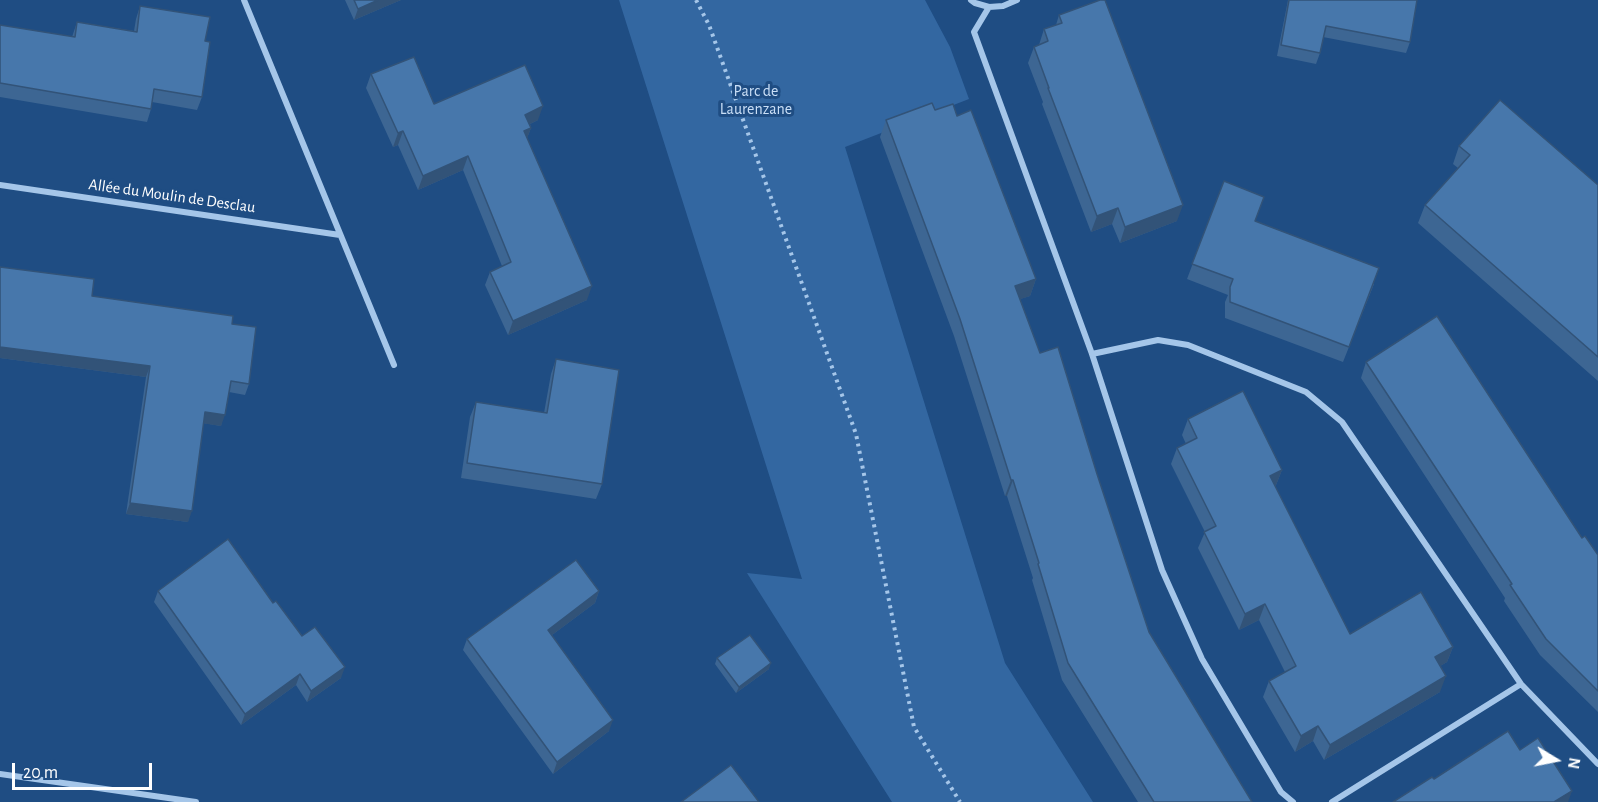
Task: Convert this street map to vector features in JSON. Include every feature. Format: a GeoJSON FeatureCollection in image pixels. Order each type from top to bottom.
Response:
{"type":"FeatureCollection","features":[{"type":"Feature","properties":{"kind":"street"},"geometry":{"type":"LineString","coordinates":[[244,0],[394,365]]}},
{"type":"Feature","properties":{"kind":"street"},"geometry":{"type":"LineString","coordinates":[[971,0],[989,7],[1003,6],[1017,0]]}},
{"type":"Feature","properties":{"kind":"street"},"geometry":{"type":"LineString","coordinates":[[989,7],[974,32],[1092,354],[1162,570],[1202,659],[1281,792],[1293,802]]}},
{"type":"Feature","properties":{"kind":"street","name":"Allée du Moulin de Desclau"},"geometry":{"type":"LineString","coordinates":[[0,184],[340,235]]}},
{"type":"Feature","properties":{"kind":"street"},"geometry":{"type":"LineString","coordinates":[[1092,354],[1158,340],[1188,345],[1306,392],[1341,422],[1521,684],[1598,764]]}},
{"type":"Feature","properties":{"kind":"street"},"geometry":{"type":"LineString","coordinates":[[1332,802],[1521,684]]}},
{"type":"Feature","properties":{"kind":"street"},"geometry":{"type":"LineString","coordinates":[[0,774],[196,802]]}},
{"type":"Feature","properties":{"kind":"path"},"geometry":{"type":"LineString","coordinates":[[696,0],[709,25],[856,434],[914,727],[960,802]]}},
{"type":"Feature","properties":{"kind":"green space","name":"Parc de Laurenzane"},"geometry":{"type":"Polygon","coordinates":[[[619,0],[925,0],[950,47],[969,99],[845,147],[1005,663],[1093,802],[892,802],[747,573],[802,579],[619,0]]]}},
{"type":"Feature","properties":{"kind":"building"},"geometry":{"type":"Polygon","coordinates":[[[354,0],[378,0],[358,9],[354,0]]]}},
{"type":"Feature","properties":{"kind":"building"},"geometry":{"type":"Polygon","coordinates":[[[1105,0],[1183,205],[1125,227],[1118,208],[1097,216],[1034,47],[1048,41],[1044,29],[1062,23],[1059,15],[1105,0]]]}},
{"type":"Feature","properties":{"kind":"building"},"geometry":{"type":"Polygon","coordinates":[[[1289,0],[1417,0],[1410,42],[1326,26],[1320,53],[1281,45],[1289,0]]]}},
{"type":"Feature","properties":{"kind":"building"},"geometry":{"type":"Polygon","coordinates":[[[140,6],[210,17],[205,41],[210,42],[202,97],[154,89],[151,109],[0,83],[0,25],[75,37],[77,22],[137,32],[140,6]]]}},
{"type":"Feature","properties":{"kind":"building"},"geometry":{"type":"Polygon","coordinates":[[[414,57],[434,104],[525,65],[543,106],[525,115],[531,128],[524,131],[592,286],[513,321],[490,272],[511,262],[468,156],[423,176],[403,131],[398,133],[371,74],[414,57]]]}},
{"type":"Feature","properties":{"kind":"building"},"geometry":{"type":"Polygon","coordinates":[[[1500,100],[1598,185],[1598,357],[1425,205],[1470,155],[1459,146],[1500,100]]]}},
{"type":"Feature","properties":{"kind":"building"},"geometry":{"type":"Polygon","coordinates":[[[932,103],[935,110],[953,104],[957,116],[971,110],[1036,279],[1015,286],[1040,353],[1058,347],[1149,632],[1252,802],[1154,802],[1068,663],[1013,480],[1011,480],[960,319],[886,120],[932,103]]]}},
{"type":"Feature","properties":{"kind":"building"},"geometry":{"type":"Polygon","coordinates":[[[1224,181],[1264,197],[1255,221],[1379,268],[1349,347],[1230,302],[1230,287],[1233,279],[1192,264],[1224,181]]]}},
{"type":"Feature","properties":{"kind":"building"},"geometry":{"type":"Polygon","coordinates":[[[0,267],[94,279],[92,296],[233,316],[232,324],[256,327],[249,384],[231,381],[225,415],[205,412],[192,511],[130,503],[150,366],[0,347],[0,267]]]}},
{"type":"Feature","properties":{"kind":"building"},"geometry":{"type":"Polygon","coordinates":[[[1437,316],[1582,538],[1585,536],[1598,555],[1598,691],[1546,639],[1366,362],[1437,316]]]}},
{"type":"Feature","properties":{"kind":"building"},"geometry":{"type":"Polygon","coordinates":[[[556,359],[619,370],[602,484],[467,463],[476,402],[547,413],[556,359]]]}},
{"type":"Feature","properties":{"kind":"building"},"geometry":{"type":"Polygon","coordinates":[[[1243,391],[1282,470],[1270,476],[1350,634],[1421,592],[1453,647],[1435,657],[1446,676],[1330,745],[1318,726],[1301,736],[1269,681],[1296,666],[1265,604],[1245,614],[1204,532],[1216,526],[1177,448],[1197,438],[1188,419],[1243,391]]]}},
{"type":"Feature","properties":{"kind":"building"},"geometry":{"type":"Polygon","coordinates":[[[228,539],[273,603],[276,601],[302,636],[315,627],[345,667],[311,691],[300,674],[245,714],[158,591],[228,539]]]}},
{"type":"Feature","properties":{"kind":"building"},"geometry":{"type":"Polygon","coordinates":[[[576,560],[599,591],[548,630],[613,720],[557,762],[467,639],[576,560]]]}},
{"type":"Feature","properties":{"kind":"building"},"geometry":{"type":"Polygon","coordinates":[[[750,635],[771,663],[739,687],[717,658],[750,635]]]}},
{"type":"Feature","properties":{"kind":"building"},"geometry":{"type":"Polygon","coordinates":[[[1508,731],[1520,750],[1538,738],[1572,791],[1554,802],[1393,802],[1432,777],[1434,779],[1508,731]]]}},
{"type":"Feature","properties":{"kind":"building"},"geometry":{"type":"Polygon","coordinates":[[[731,765],[759,802],[681,802],[731,765]]]}}]}
